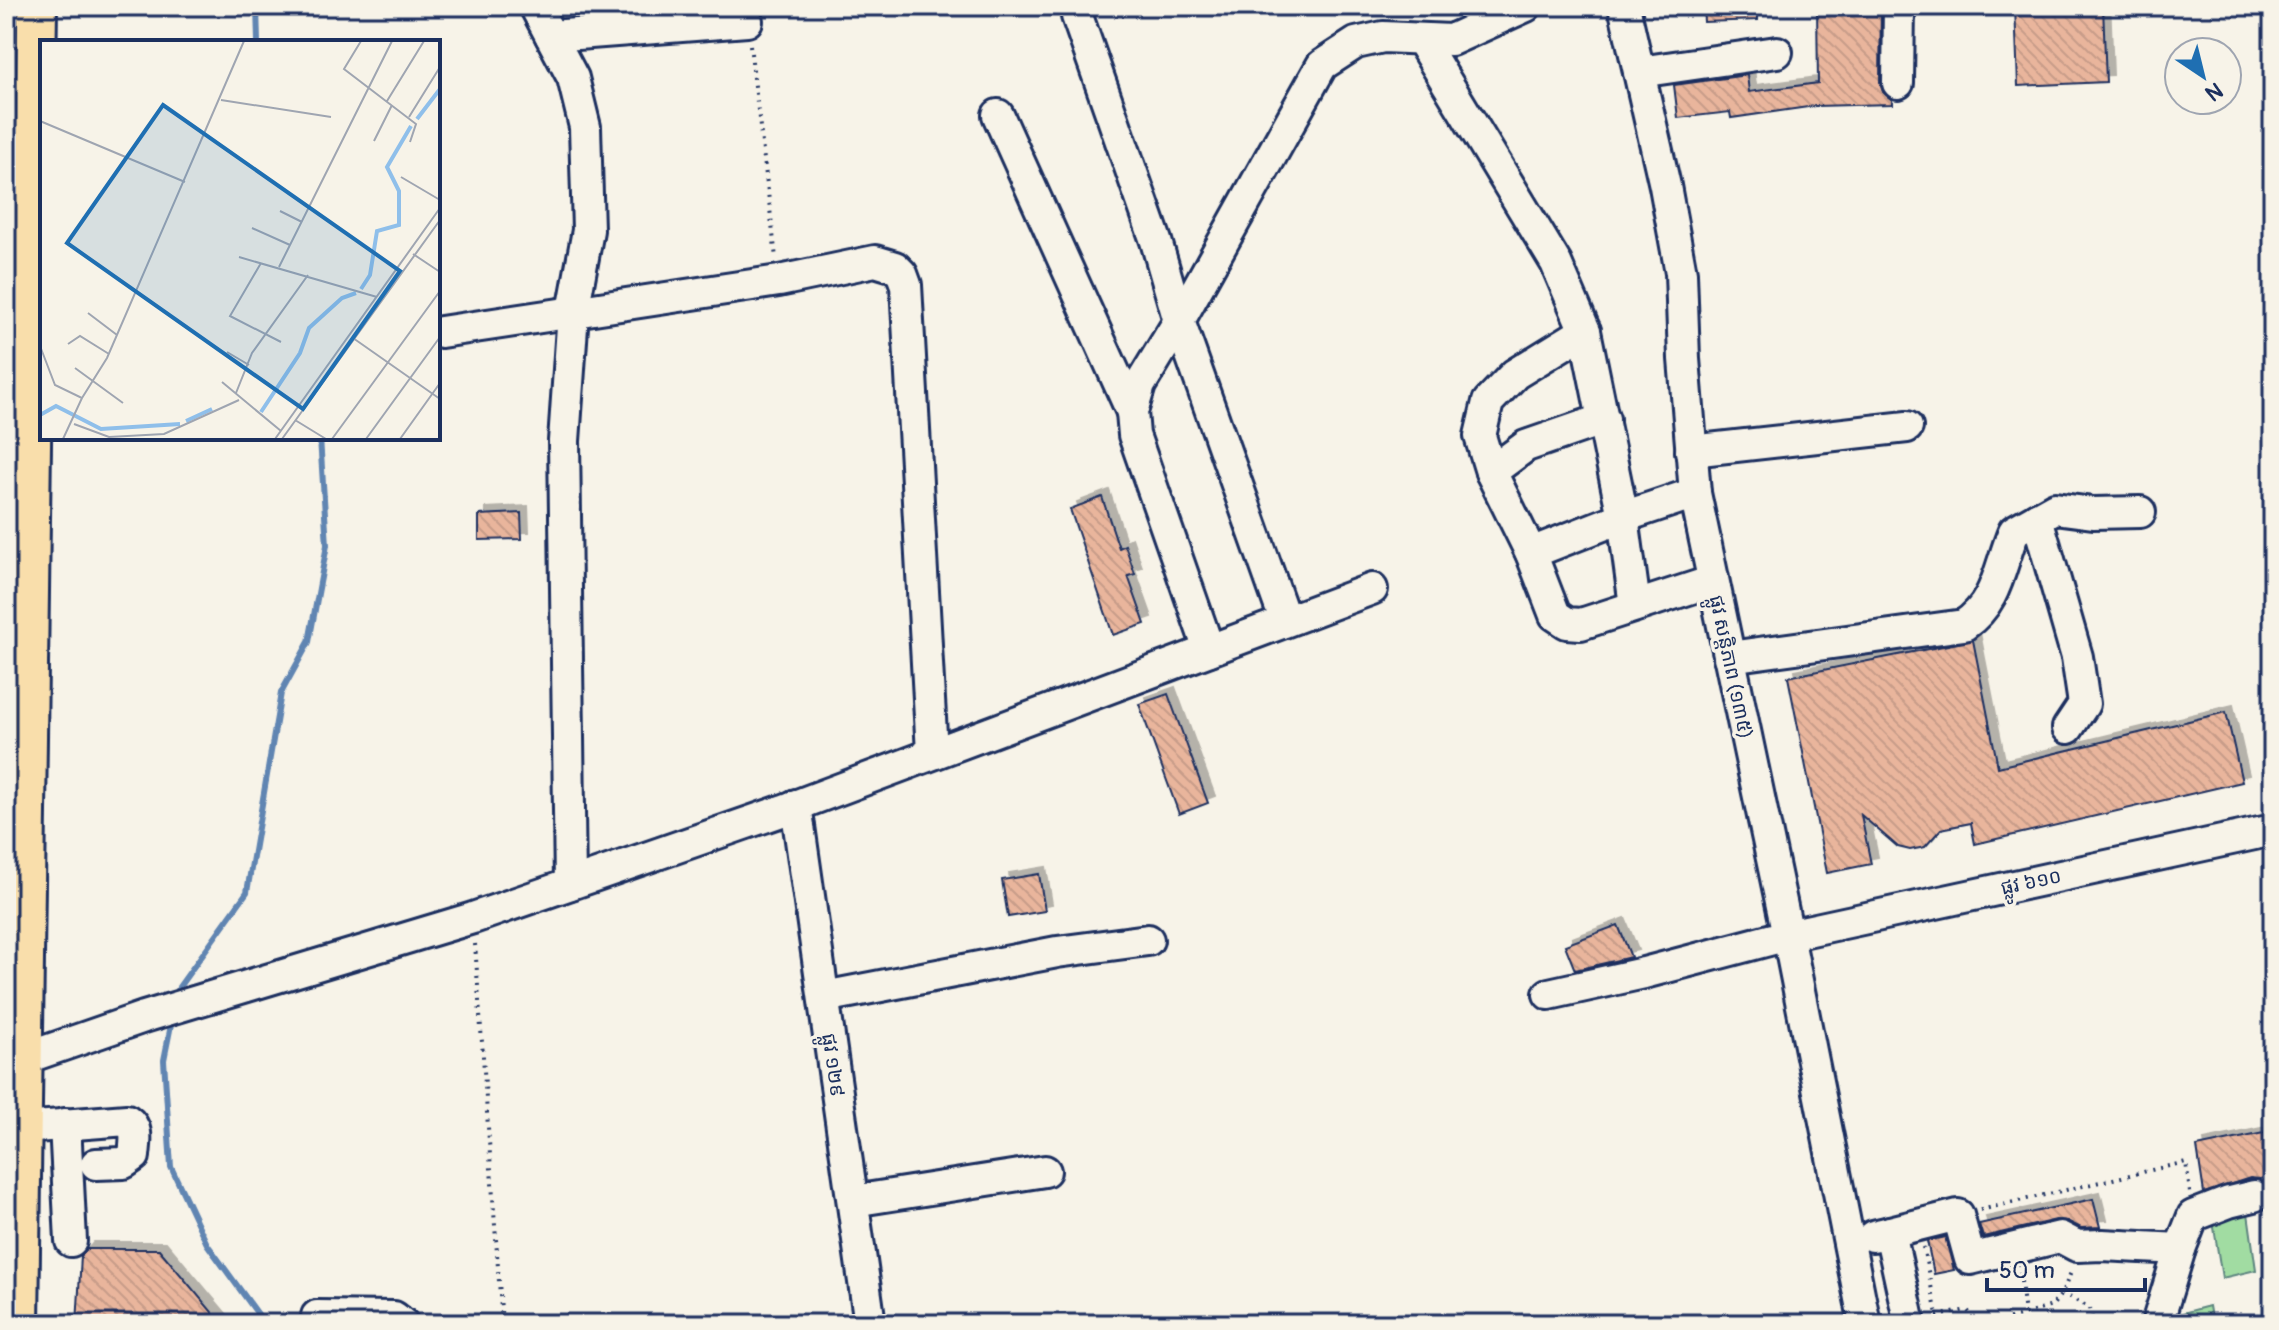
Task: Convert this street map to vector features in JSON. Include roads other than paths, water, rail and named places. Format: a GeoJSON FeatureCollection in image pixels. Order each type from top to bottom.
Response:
{"type":"FeatureCollection","features":[{"type":"Feature","properties":{"kind":"main road"},"geometry":{"type":"LineString","coordinates":[[19,1324],[22,1128],[14,1059],[17,680],[37,6]]}},
{"type":"Feature","properties":{"kind":"street"},"geometry":{"type":"LineString","coordinates":[[535,6],[573,78],[585,127],[588,230],[573,312],[564,441],[570,884]]}},
{"type":"Feature","properties":{"kind":"street"},"geometry":{"type":"LineString","coordinates":[[1081,6],[1077,16],[1156,241],[1179,321],[1285,620]]}},
{"type":"Feature","properties":{"kind":"street"},"geometry":{"type":"LineString","coordinates":[[1132,412],[1140,385],[1322,65],[1356,43],[1383,37],[1451,40],[1526,6]]}},
{"type":"Feature","properties":{"kind":"street","name":"ផ្លូវ សន្តិភាព (១៣៥)"},"geometry":{"type":"LineString","coordinates":[[1624,6],[1665,186],[1681,273],[1695,493],[1788,935],[1865,1324]]}},
{"type":"Feature","properties":{"kind":"street"},"geometry":{"type":"LineString","coordinates":[[1898,83],[1899,6]]}},
{"type":"Feature","properties":{"kind":"street"},"geometry":{"type":"LineString","coordinates":[[551,36],[747,21]]}},
{"type":"Feature","properties":{"kind":"street"},"geometry":{"type":"LineString","coordinates":[[1421,40],[1556,263],[1585,331],[1623,517],[1635,606]]}},
{"type":"Feature","properties":{"kind":"street"},"geometry":{"type":"LineString","coordinates":[[1639,72],[1777,52]]}},
{"type":"Feature","properties":{"kind":"street"},"geometry":{"type":"LineString","coordinates":[[998,115],[1132,412],[1134,435],[1209,650]]}},
{"type":"Feature","properties":{"kind":"street"},"geometry":{"type":"LineString","coordinates":[[441,332],[779,281],[875,261],[895,267],[906,285],[932,753]]}},
{"type":"Feature","properties":{"kind":"street"},"geometry":{"type":"LineString","coordinates":[[1585,331],[1515,374],[1488,402],[1480,436],[1491,472],[1531,553],[1555,615],[1567,623],[1581,624],[1713,581]]}},
{"type":"Feature","properties":{"kind":"street"},"geometry":{"type":"LineString","coordinates":[[1491,472],[1526,446],[1604,419]]}},
{"type":"Feature","properties":{"kind":"street"},"geometry":{"type":"LineString","coordinates":[[1691,451],[1907,427]]}},
{"type":"Feature","properties":{"kind":"street"},"geometry":{"type":"LineString","coordinates":[[1531,553],[1695,493]]}},
{"type":"Feature","properties":{"kind":"street"},"geometry":{"type":"LineString","coordinates":[[1729,657],[1964,625],[1979,615],[1989,601],[2014,531],[2055,508],[2093,513],[2140,512]]}},
{"type":"Feature","properties":{"kind":"street"},"geometry":{"type":"LineString","coordinates":[[2037,518],[2077,657],[2084,704],[2068,728]]}},
{"type":"Feature","properties":{"kind":"street"},"geometry":{"type":"LineString","coordinates":[[14,1059],[473,918],[796,805],[1372,589]]}},
{"type":"Feature","properties":{"kind":"street","name":"ផ្លូវ ១២៩"},"geometry":{"type":"LineString","coordinates":[[796,805],[870,1324]]}},
{"type":"Feature","properties":{"kind":"street","name":"ផ្លូវ ៦១០"},"geometry":{"type":"LineString","coordinates":[[1549,994],[1788,935],[2273,830]]}},
{"type":"Feature","properties":{"kind":"street"},"geometry":{"type":"LineString","coordinates":[[824,997],[1057,952],[1148,940]]}},
{"type":"Feature","properties":{"kind":"street"},"geometry":{"type":"LineString","coordinates":[[22,1128],[127,1120],[135,1129],[134,1156],[124,1163],[96,1164]]}},
{"type":"Feature","properties":{"kind":"street"},"geometry":{"type":"LineString","coordinates":[[65,1124],[71,1241]]}},
{"type":"Feature","properties":{"kind":"street"},"geometry":{"type":"LineString","coordinates":[[853,1201],[1045,1171]]}},
{"type":"Feature","properties":{"kind":"street"},"geometry":{"type":"LineString","coordinates":[[2157,1324],[2193,1216],[2254,1196]]}},
{"type":"Feature","properties":{"kind":"street"},"geometry":{"type":"LineString","coordinates":[[1848,1241],[1958,1215],[1970,1259],[2060,1237],[2077,1246],[2180,1249]]}},
{"type":"Feature","properties":{"kind":"street"},"geometry":{"type":"LineString","coordinates":[[1904,1229],[1924,1320]]}},
{"type":"Feature","properties":{"kind":"street"},"geometry":{"type":"LineString","coordinates":[[317,1316],[394,1317],[403,1324]]}},
{"type":"Feature","properties":{"kind":"waterway"},"geometry":{"type":"LineString","coordinates":[[257,6],[258,40]]}},
{"type":"Feature","properties":{"kind":"waterway"},"geometry":{"type":"LineString","coordinates":[[177,997],[179,987],[247,892],[281,693],[309,642],[327,545],[320,440]]}},
{"type":"Feature","properties":{"kind":"waterway"},"geometry":{"type":"LineString","coordinates":[[172,1020],[164,1060],[171,1167],[207,1244],[265,1324]]}}]}
